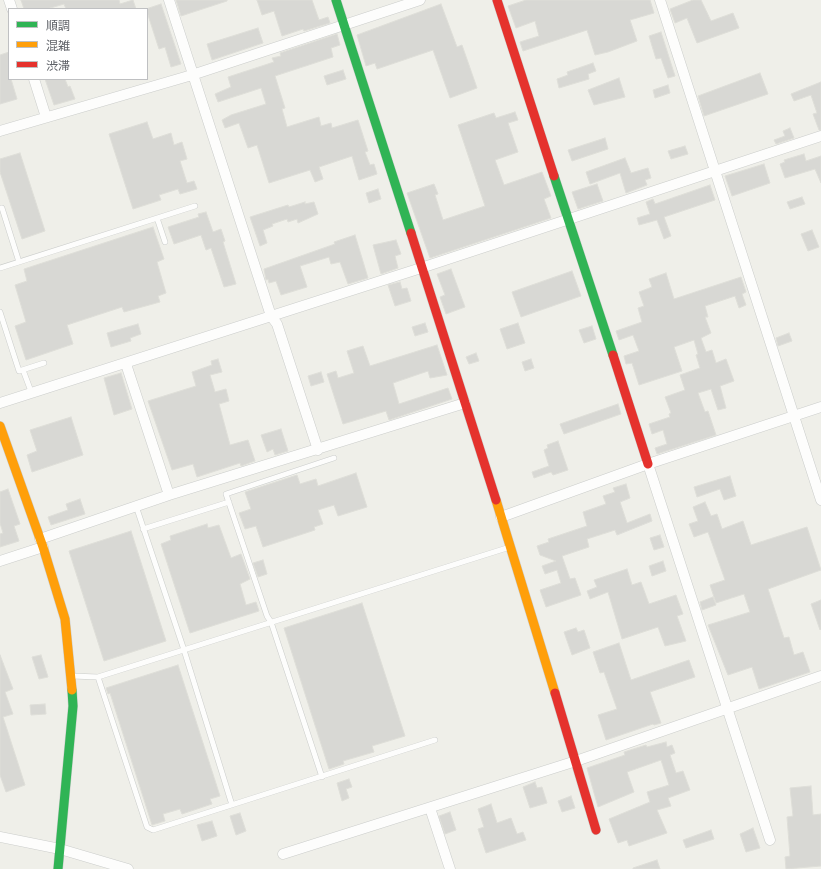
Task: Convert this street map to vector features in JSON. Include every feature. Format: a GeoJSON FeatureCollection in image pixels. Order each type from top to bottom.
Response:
{"type":"FeatureCollection","features":[{"type":"Feature","properties":{"kind":"street"},"geometry":{"type":"LineString","coordinates":[[169,0],[271,316],[277,324],[318,450]]}},
{"type":"Feature","properties":{"kind":"street"},"geometry":{"type":"LineString","coordinates":[[336,0],[511,546],[596,830]]}},
{"type":"Feature","properties":{"kind":"street"},"geometry":{"type":"LineString","coordinates":[[0,132],[46,117],[192,75],[420,0]]}},
{"type":"Feature","properties":{"kind":"street"},"geometry":{"type":"LineString","coordinates":[[497,0],[726,709],[770,840]]}},
{"type":"Feature","properties":{"kind":"street"},"geometry":{"type":"LineString","coordinates":[[660,0],[821,500]]}},
{"type":"Feature","properties":{"kind":"street"},"geometry":{"type":"LineString","coordinates":[[34,80],[46,117]]}},
{"type":"Feature","properties":{"kind":"street"},"geometry":{"type":"LineString","coordinates":[[0,403],[126,364],[821,136]]}},
{"type":"Feature","properties":{"kind":"street"},"geometry":{"type":"LineString","coordinates":[[126,364],[169,495]]}},
{"type":"Feature","properties":{"kind":"street"},"geometry":{"type":"LineString","coordinates":[[0,561],[41,543],[136,506],[465,403]]}},
{"type":"Feature","properties":{"kind":"street"},"geometry":{"type":"LineString","coordinates":[[501,516],[648,464],[821,406]]}},
{"type":"Feature","properties":{"kind":"street"},"geometry":{"type":"LineString","coordinates":[[0,426],[41,543],[65,619],[72,676],[73,706],[58,869]]}},
{"type":"Feature","properties":{"kind":"street"},"geometry":{"type":"LineString","coordinates":[[283,854],[576,761],[821,676]]}},
{"type":"Feature","properties":{"kind":"street"},"geometry":{"type":"LineString","coordinates":[[430,808],[450,869]]}},
{"type":"Feature","properties":{"kind":"street"},"geometry":{"type":"LineString","coordinates":[[0,837],[59,854],[128,869]]}},
{"type":"Feature","properties":{"kind":"lane"},"geometry":{"type":"LineString","coordinates":[[0,268],[195,206]]}},
{"type":"Feature","properties":{"kind":"lane"},"geometry":{"type":"LineString","coordinates":[[2,208],[19,262]]}},
{"type":"Feature","properties":{"kind":"lane"},"geometry":{"type":"LineString","coordinates":[[157,218],[165,242]]}},
{"type":"Feature","properties":{"kind":"lane"},"geometry":{"type":"LineString","coordinates":[[0,312],[19,371],[44,363]]}},
{"type":"Feature","properties":{"kind":"lane"},"geometry":{"type":"LineString","coordinates":[[23,370],[32,394]]}},
{"type":"Feature","properties":{"kind":"lane"},"geometry":{"type":"LineString","coordinates":[[322,776],[271,622],[267,616],[226,494],[334,458]]}},
{"type":"Feature","properties":{"kind":"lane"},"geometry":{"type":"LineString","coordinates":[[144,529],[229,502]]}},
{"type":"Feature","properties":{"kind":"lane"},"geometry":{"type":"LineString","coordinates":[[136,506],[184,650],[232,805]]}},
{"type":"Feature","properties":{"kind":"lane"},"geometry":{"type":"LineString","coordinates":[[72,676],[98,677],[511,546]]}},
{"type":"Feature","properties":{"kind":"lane"},"geometry":{"type":"LineString","coordinates":[[98,677],[147,827],[153,830],[435,740]]}},
{"type":"Feature","properties":{"kind":"building"},"geometry":{"type":"Polygon","coordinates":[[[21,0],[119,0],[120,4],[133,0],[136,8],[66,8],[64,4],[50,8],[24,8],[21,0]]]}},
{"type":"Feature","properties":{"kind":"building"},"geometry":{"type":"Polygon","coordinates":[[[176,0],[227,0],[227,1],[181,16],[176,0]]]}},
{"type":"Feature","properties":{"kind":"building"},"geometry":{"type":"Polygon","coordinates":[[[257,0],[312,0],[319,20],[328,17],[330,23],[304,31],[303,29],[282,36],[274,11],[262,15],[257,0]]]}},
{"type":"Feature","properties":{"kind":"building"},"geometry":{"type":"Polygon","coordinates":[[[526,0],[650,0],[654,13],[630,20],[637,41],[608,52],[595,55],[587,30],[523,51],[520,42],[539,36],[535,21],[516,28],[508,6],[526,0]]]}},
{"type":"Feature","properties":{"kind":"building"},"geometry":{"type":"Polygon","coordinates":[[[693,0],[701,0],[711,21],[733,13],[739,28],[697,43],[687,18],[675,23],[670,9],[693,0]]]}},
{"type":"Feature","properties":{"kind":"building"},"geometry":{"type":"Polygon","coordinates":[[[161,4],[181,64],[171,67],[165,47],[159,49],[148,15],[148,8],[161,4]]]}},
{"type":"Feature","properties":{"kind":"building"},"geometry":{"type":"Polygon","coordinates":[[[441,4],[457,47],[462,45],[477,88],[450,98],[433,50],[377,69],[375,63],[366,66],[357,35],[441,4]]]}},
{"type":"Feature","properties":{"kind":"building"},"geometry":{"type":"Polygon","coordinates":[[[258,28],[263,43],[212,60],[207,44],[258,28]]]}},
{"type":"Feature","properties":{"kind":"building"},"geometry":{"type":"Polygon","coordinates":[[[661,32],[675,76],[668,78],[661,58],[656,59],[649,36],[661,32]]]}},
{"type":"Feature","properties":{"kind":"building"},"geometry":{"type":"Polygon","coordinates":[[[337,34],[340,45],[331,48],[333,57],[275,76],[285,108],[282,109],[287,127],[319,117],[321,126],[331,123],[332,128],[358,120],[368,151],[365,152],[370,165],[374,164],[377,174],[359,180],[352,156],[319,167],[323,179],[315,182],[310,170],[269,183],[257,145],[248,148],[239,123],[225,128],[222,120],[231,115],[266,104],[261,88],[218,102],[215,94],[231,87],[228,77],[274,62],[272,58],[281,56],[280,53],[337,34]]]}},
{"type":"Feature","properties":{"kind":"building"},"geometry":{"type":"Polygon","coordinates":[[[8,52],[8,80],[11,80],[17,99],[0,104],[0,55],[8,52]]]}},
{"type":"Feature","properties":{"kind":"building"},"geometry":{"type":"Polygon","coordinates":[[[593,63],[596,71],[588,74],[589,79],[559,88],[557,79],[568,75],[567,72],[593,63]]]}},
{"type":"Feature","properties":{"kind":"building"},"geometry":{"type":"Polygon","coordinates":[[[343,70],[346,79],[327,85],[324,76],[343,70]]]}},
{"type":"Feature","properties":{"kind":"building"},"geometry":{"type":"Polygon","coordinates":[[[760,73],[768,94],[704,116],[698,96],[760,73]]]}},
{"type":"Feature","properties":{"kind":"building"},"geometry":{"type":"Polygon","coordinates":[[[619,78],[625,97],[594,105],[588,90],[619,78]]]}},
{"type":"Feature","properties":{"kind":"building"},"geometry":{"type":"Polygon","coordinates":[[[45,80],[65,80],[68,87],[70,86],[75,99],[54,105],[45,80]]]}},
{"type":"Feature","properties":{"kind":"building"},"geometry":{"type":"Polygon","coordinates":[[[821,82],[821,130],[819,130],[813,114],[817,113],[811,95],[794,101],[791,94],[821,82]]]}},
{"type":"Feature","properties":{"kind":"building"},"geometry":{"type":"Polygon","coordinates":[[[668,85],[670,93],[655,98],[653,90],[668,85]]]}},
{"type":"Feature","properties":{"kind":"building"},"geometry":{"type":"Polygon","coordinates":[[[515,112],[518,120],[508,123],[518,152],[495,160],[504,185],[542,172],[551,196],[544,199],[551,218],[430,258],[407,193],[434,184],[438,194],[435,195],[443,220],[485,206],[458,125],[494,113],[496,118],[515,112]]]}},
{"type":"Feature","properties":{"kind":"building"},"geometry":{"type":"Polygon","coordinates":[[[147,122],[153,139],[171,133],[174,145],[182,142],[187,159],[180,161],[187,183],[194,181],[197,189],[180,194],[178,189],[159,195],[161,200],[133,209],[109,134],[147,122]]]}},
{"type":"Feature","properties":{"kind":"building"},"geometry":{"type":"Polygon","coordinates":[[[790,128],[794,138],[776,144],[774,140],[785,136],[783,131],[790,128]]]}},
{"type":"Feature","properties":{"kind":"building"},"geometry":{"type":"Polygon","coordinates":[[[605,138],[608,149],[572,161],[568,150],[605,138]]]}},
{"type":"Feature","properties":{"kind":"building"},"geometry":{"type":"Polygon","coordinates":[[[685,146],[688,154],[671,159],[668,151],[685,146]]]}},
{"type":"Feature","properties":{"kind":"building"},"geometry":{"type":"Polygon","coordinates":[[[20,153],[45,231],[22,239],[0,172],[0,159],[20,153]]]}},
{"type":"Feature","properties":{"kind":"building"},"geometry":{"type":"Polygon","coordinates":[[[804,154],[806,161],[821,156],[821,183],[815,169],[785,178],[780,164],[785,162],[784,160],[804,154]]]}},
{"type":"Feature","properties":{"kind":"building"},"geometry":{"type":"Polygon","coordinates":[[[625,158],[631,173],[648,168],[651,178],[645,180],[647,185],[626,193],[620,173],[590,184],[586,172],[625,158]]]}},
{"type":"Feature","properties":{"kind":"building"},"geometry":{"type":"Polygon","coordinates":[[[764,164],[770,183],[732,196],[725,176],[764,164]]]}},
{"type":"Feature","properties":{"kind":"building"},"geometry":{"type":"Polygon","coordinates":[[[597,184],[603,201],[578,209],[572,192],[597,184]]]}},
{"type":"Feature","properties":{"kind":"building"},"geometry":{"type":"Polygon","coordinates":[[[710,185],[715,200],[664,217],[671,236],[664,239],[657,220],[639,225],[637,218],[650,214],[646,202],[653,199],[655,204],[710,185]]]}},
{"type":"Feature","properties":{"kind":"building"},"geometry":{"type":"Polygon","coordinates":[[[378,189],[381,199],[369,203],[366,193],[378,189]]]}},
{"type":"Feature","properties":{"kind":"building"},"geometry":{"type":"Polygon","coordinates":[[[802,197],[805,204],[790,209],[787,202],[802,197]]]}},
{"type":"Feature","properties":{"kind":"building"},"geometry":{"type":"Polygon","coordinates":[[[305,202],[305,204],[314,202],[318,214],[298,223],[297,219],[288,222],[287,219],[272,224],[273,226],[263,230],[267,243],[260,246],[250,217],[288,205],[289,207],[305,202]]]}},
{"type":"Feature","properties":{"kind":"building"},"geometry":{"type":"Polygon","coordinates":[[[206,212],[213,232],[221,229],[225,241],[223,242],[236,284],[224,287],[211,248],[206,250],[201,235],[174,244],[168,227],[199,217],[198,214],[206,212]]]}},
{"type":"Feature","properties":{"kind":"building"},"geometry":{"type":"Polygon","coordinates":[[[153,227],[164,259],[157,262],[166,293],[158,296],[160,302],[124,312],[122,307],[67,325],[73,344],[26,360],[15,326],[26,322],[15,285],[27,281],[24,269],[153,227]]]}},
{"type":"Feature","properties":{"kind":"building"},"geometry":{"type":"Polygon","coordinates":[[[812,230],[819,247],[808,251],[801,234],[812,230]]]}},
{"type":"Feature","properties":{"kind":"building"},"geometry":{"type":"Polygon","coordinates":[[[355,235],[368,278],[348,284],[340,262],[331,264],[329,257],[300,266],[307,287],[281,295],[276,281],[269,283],[268,279],[266,280],[264,269],[335,244],[334,242],[355,235]]]}},
{"type":"Feature","properties":{"kind":"building"},"geometry":{"type":"Polygon","coordinates":[[[396,240],[401,254],[395,256],[398,268],[381,274],[373,245],[396,240]]]}},
{"type":"Feature","properties":{"kind":"building"},"geometry":{"type":"Polygon","coordinates":[[[451,269],[465,307],[446,314],[440,297],[445,295],[437,274],[451,269]]]}},
{"type":"Feature","properties":{"kind":"building"},"geometry":{"type":"Polygon","coordinates":[[[572,271],[581,296],[521,317],[512,292],[572,271]]]}},
{"type":"Feature","properties":{"kind":"building"},"geometry":{"type":"Polygon","coordinates":[[[666,273],[674,299],[741,277],[746,292],[742,294],[746,305],[739,308],[735,296],[705,306],[708,317],[705,317],[711,333],[701,338],[706,352],[712,350],[716,363],[726,359],[734,381],[720,386],[726,408],[718,410],[711,389],[698,393],[705,412],[708,411],[716,435],[657,454],[655,448],[667,444],[663,430],[652,434],[649,424],[670,417],[669,414],[671,413],[665,397],[685,390],[680,375],[700,368],[694,340],[674,347],[682,371],[639,385],[632,363],[626,364],[624,356],[639,351],[633,335],[619,340],[616,331],[642,322],[638,308],[644,306],[639,292],[652,287],[649,279],[666,273]]]}},
{"type":"Feature","properties":{"kind":"building"},"geometry":{"type":"Polygon","coordinates":[[[400,282],[402,289],[407,288],[411,301],[395,306],[388,285],[400,282]]]}},
{"type":"Feature","properties":{"kind":"building"},"geometry":{"type":"Polygon","coordinates":[[[425,323],[428,332],[415,336],[412,327],[425,323]]]}},
{"type":"Feature","properties":{"kind":"building"},"geometry":{"type":"Polygon","coordinates":[[[518,323],[525,343],[507,349],[500,329],[518,323]]]}},
{"type":"Feature","properties":{"kind":"building"},"geometry":{"type":"Polygon","coordinates":[[[138,324],[141,334],[130,338],[131,341],[111,347],[107,333],[138,324]]]}},
{"type":"Feature","properties":{"kind":"building"},"geometry":{"type":"Polygon","coordinates":[[[592,326],[596,339],[584,343],[579,330],[592,326]]]}},
{"type":"Feature","properties":{"kind":"building"},"geometry":{"type":"Polygon","coordinates":[[[789,333],[792,341],[778,346],[776,338],[789,333]]]}},
{"type":"Feature","properties":{"kind":"building"},"geometry":{"type":"Polygon","coordinates":[[[437,345],[447,375],[430,378],[428,371],[393,383],[399,404],[448,388],[452,399],[389,420],[386,411],[343,424],[327,374],[336,371],[338,378],[354,373],[347,351],[363,346],[370,366],[437,345]]]}},
{"type":"Feature","properties":{"kind":"building"},"geometry":{"type":"Polygon","coordinates":[[[476,353],[479,361],[469,364],[466,357],[476,353]]]}},
{"type":"Feature","properties":{"kind":"building"},"geometry":{"type":"Polygon","coordinates":[[[218,359],[222,372],[210,375],[215,392],[226,389],[229,401],[219,404],[230,445],[248,440],[255,461],[241,466],[240,463],[197,477],[193,464],[172,470],[148,401],[196,386],[192,372],[212,365],[211,361],[218,359]]]}},
{"type":"Feature","properties":{"kind":"building"},"geometry":{"type":"Polygon","coordinates":[[[531,359],[534,368],[525,371],[522,362],[531,359]]]}},
{"type":"Feature","properties":{"kind":"building"},"geometry":{"type":"Polygon","coordinates":[[[321,372],[324,382],[311,386],[308,376],[321,372]]]}},
{"type":"Feature","properties":{"kind":"building"},"geometry":{"type":"Polygon","coordinates":[[[121,373],[132,409],[114,415],[104,378],[121,373]]]}},
{"type":"Feature","properties":{"kind":"building"},"geometry":{"type":"Polygon","coordinates":[[[618,404],[621,414],[564,434],[560,424],[618,404]]]}},
{"type":"Feature","properties":{"kind":"building"},"geometry":{"type":"Polygon","coordinates":[[[71,417],[83,455],[32,472],[27,455],[37,451],[30,430],[71,417]]]}},
{"type":"Feature","properties":{"kind":"building"},"geometry":{"type":"Polygon","coordinates":[[[281,429],[288,451],[275,455],[273,449],[267,452],[261,435],[281,429]]]}},
{"type":"Feature","properties":{"kind":"building"},"geometry":{"type":"Polygon","coordinates":[[[558,441],[568,470],[553,475],[551,472],[534,478],[532,472],[549,466],[544,450],[548,448],[547,445],[558,441]]]}},
{"type":"Feature","properties":{"kind":"building"},"geometry":{"type":"Polygon","coordinates":[[[356,473],[367,507],[338,516],[334,505],[318,510],[323,524],[314,527],[315,530],[263,547],[256,526],[245,529],[239,513],[251,509],[245,492],[297,475],[300,484],[316,479],[318,486],[356,473]]]}},
{"type":"Feature","properties":{"kind":"building"},"geometry":{"type":"Polygon","coordinates":[[[730,476],[736,496],[724,500],[720,489],[697,497],[694,487],[730,476]]]}},
{"type":"Feature","properties":{"kind":"building"},"geometry":{"type":"Polygon","coordinates":[[[626,484],[630,498],[620,502],[627,523],[650,514],[652,521],[617,535],[615,530],[587,539],[589,547],[562,556],[570,579],[575,578],[581,595],[546,607],[540,590],[561,583],[557,570],[545,574],[542,566],[556,561],[540,555],[537,546],[549,542],[548,539],[587,526],[583,512],[606,504],[603,496],[615,492],[613,488],[626,484]]]}},
{"type":"Feature","properties":{"kind":"building"},"geometry":{"type":"Polygon","coordinates":[[[8,489],[20,524],[14,526],[19,541],[0,547],[0,534],[3,533],[0,523],[0,492],[8,489]]]}},
{"type":"Feature","properties":{"kind":"building"},"geometry":{"type":"Polygon","coordinates":[[[80,499],[85,514],[51,525],[48,517],[68,510],[66,504],[80,499]]]}},
{"type":"Feature","properties":{"kind":"building"},"geometry":{"type":"Polygon","coordinates":[[[705,502],[711,516],[717,514],[722,529],[743,521],[751,545],[807,527],[821,570],[768,589],[784,638],[789,637],[794,655],[803,652],[810,672],[759,689],[752,667],[728,675],[708,625],[750,612],[744,594],[716,603],[710,585],[725,580],[708,532],[694,537],[689,524],[698,521],[693,507],[705,502]]]}},
{"type":"Feature","properties":{"kind":"building"},"geometry":{"type":"Polygon","coordinates":[[[207,524],[208,528],[219,525],[231,558],[241,554],[250,579],[240,584],[246,605],[256,602],[259,611],[190,633],[161,544],[171,540],[170,536],[207,524]]]}},
{"type":"Feature","properties":{"kind":"building"},"geometry":{"type":"Polygon","coordinates":[[[131,531],[166,641],[104,661],[69,551],[131,531]]]}},
{"type":"Feature","properties":{"kind":"building"},"geometry":{"type":"Polygon","coordinates":[[[660,535],[664,547],[654,550],[650,538],[660,535]]]}},
{"type":"Feature","properties":{"kind":"building"},"geometry":{"type":"Polygon","coordinates":[[[263,560],[267,574],[258,577],[253,563],[263,560]]]}},
{"type":"Feature","properties":{"kind":"building"},"geometry":{"type":"Polygon","coordinates":[[[663,561],[666,571],[652,576],[649,566],[663,561]]]}},
{"type":"Feature","properties":{"kind":"building"},"geometry":{"type":"Polygon","coordinates":[[[627,569],[632,585],[641,582],[649,604],[676,595],[683,614],[677,616],[686,641],[665,646],[658,627],[622,639],[608,592],[590,599],[587,591],[597,587],[594,580],[627,569]]]}},
{"type":"Feature","properties":{"kind":"building"},"geometry":{"type":"Polygon","coordinates":[[[713,597],[716,605],[702,610],[700,602],[713,597]]]}},
{"type":"Feature","properties":{"kind":"building"},"geometry":{"type":"Polygon","coordinates":[[[821,600],[821,629],[820,630],[811,604],[821,600]]]}},
{"type":"Feature","properties":{"kind":"building"},"geometry":{"type":"Polygon","coordinates":[[[362,603],[405,736],[372,746],[374,752],[343,761],[344,764],[329,769],[284,628],[362,603]]]}},
{"type":"Feature","properties":{"kind":"building"},"geometry":{"type":"Polygon","coordinates":[[[576,628],[578,632],[584,630],[590,648],[572,655],[564,632],[576,628]]]}},
{"type":"Feature","properties":{"kind":"building"},"geometry":{"type":"Polygon","coordinates":[[[619,643],[631,680],[689,660],[695,677],[650,692],[661,723],[653,724],[606,740],[598,715],[617,709],[604,672],[600,673],[593,652],[619,643]]]}},
{"type":"Feature","properties":{"kind":"building"},"geometry":{"type":"Polygon","coordinates":[[[0,655],[13,689],[5,692],[13,714],[3,717],[25,785],[6,792],[0,775],[0,655]]]}},
{"type":"Feature","properties":{"kind":"building"},"geometry":{"type":"Polygon","coordinates":[[[41,655],[48,677],[39,679],[32,657],[41,655]]]}},
{"type":"Feature","properties":{"kind":"building"},"geometry":{"type":"Polygon","coordinates":[[[178,665],[220,796],[210,799],[212,804],[182,814],[180,809],[163,814],[165,821],[152,825],[110,693],[108,694],[106,688],[178,665]]]}},
{"type":"Feature","properties":{"kind":"building"},"geometry":{"type":"Polygon","coordinates":[[[45,704],[46,714],[31,715],[30,705],[45,704]]]}},
{"type":"Feature","properties":{"kind":"building"},"geometry":{"type":"Polygon","coordinates":[[[666,742],[667,747],[672,745],[675,753],[670,755],[676,773],[683,771],[690,790],[668,798],[671,806],[657,810],[667,833],[629,846],[627,840],[618,843],[609,819],[650,802],[647,792],[669,785],[661,760],[627,772],[634,792],[598,807],[587,768],[625,755],[624,752],[646,745],[647,747],[666,742]]]}},
{"type":"Feature","properties":{"kind":"building"},"geometry":{"type":"Polygon","coordinates":[[[349,779],[352,787],[346,789],[349,798],[342,801],[337,783],[349,779]]]}},
{"type":"Feature","properties":{"kind":"building"},"geometry":{"type":"Polygon","coordinates":[[[535,782],[537,788],[542,787],[547,803],[530,808],[523,787],[535,782]]]}},
{"type":"Feature","properties":{"kind":"building"},"geometry":{"type":"Polygon","coordinates":[[[811,786],[813,815],[821,814],[821,866],[786,869],[785,857],[790,856],[787,817],[793,816],[790,788],[811,786]]]}},
{"type":"Feature","properties":{"kind":"building"},"geometry":{"type":"Polygon","coordinates":[[[571,796],[575,808],[562,812],[558,801],[571,796]]]}},
{"type":"Feature","properties":{"kind":"building"},"geometry":{"type":"Polygon","coordinates":[[[491,804],[497,823],[511,818],[517,834],[523,832],[526,840],[486,853],[478,829],[484,827],[478,809],[491,804]]]}},
{"type":"Feature","properties":{"kind":"building"},"geometry":{"type":"Polygon","coordinates":[[[450,812],[456,830],[445,834],[439,816],[450,812]]]}},
{"type":"Feature","properties":{"kind":"building"},"geometry":{"type":"Polygon","coordinates":[[[240,813],[246,831],[236,835],[230,816],[240,813]]]}},
{"type":"Feature","properties":{"kind":"building"},"geometry":{"type":"Polygon","coordinates":[[[212,821],[217,836],[202,841],[197,825],[212,821]]]}},
{"type":"Feature","properties":{"kind":"building"},"geometry":{"type":"Polygon","coordinates":[[[753,828],[760,848],[746,852],[740,834],[753,828]]]}},
{"type":"Feature","properties":{"kind":"building"},"geometry":{"type":"Polygon","coordinates":[[[711,830],[714,839],[686,848],[683,840],[711,830]]]}},
{"type":"Feature","properties":{"kind":"building"},"geometry":{"type":"Polygon","coordinates":[[[657,860],[660,869],[633,869],[633,868],[657,860]]]}},
{"type":"Feature","properties":{"kind":"traffic: fast"},"geometry":{"type":"LineString","coordinates":[[336,0],[411,233]]}},
{"type":"Feature","properties":{"kind":"traffic: fast"},"geometry":{"type":"LineString","coordinates":[[554,176],[613,355]]}},
{"type":"Feature","properties":{"kind":"traffic: fast"},"geometry":{"type":"LineString","coordinates":[[58,869],[73,706],[72,690]]}},
{"type":"Feature","properties":{"kind":"traffic: slow"},"geometry":{"type":"LineString","coordinates":[[0,426],[43,547],[65,619],[72,690]]}},
{"type":"Feature","properties":{"kind":"traffic: slow"},"geometry":{"type":"LineString","coordinates":[[496,500],[555,693]]}},
{"type":"Feature","properties":{"kind":"traffic: jam"},"geometry":{"type":"LineString","coordinates":[[497,0],[554,176]]}},
{"type":"Feature","properties":{"kind":"traffic: jam"},"geometry":{"type":"LineString","coordinates":[[411,233],[496,500]]}},
{"type":"Feature","properties":{"kind":"traffic: jam"},"geometry":{"type":"LineString","coordinates":[[613,355],[648,464]]}},
{"type":"Feature","properties":{"kind":"traffic: jam"},"geometry":{"type":"LineString","coordinates":[[555,693],[596,830]]}}]}
